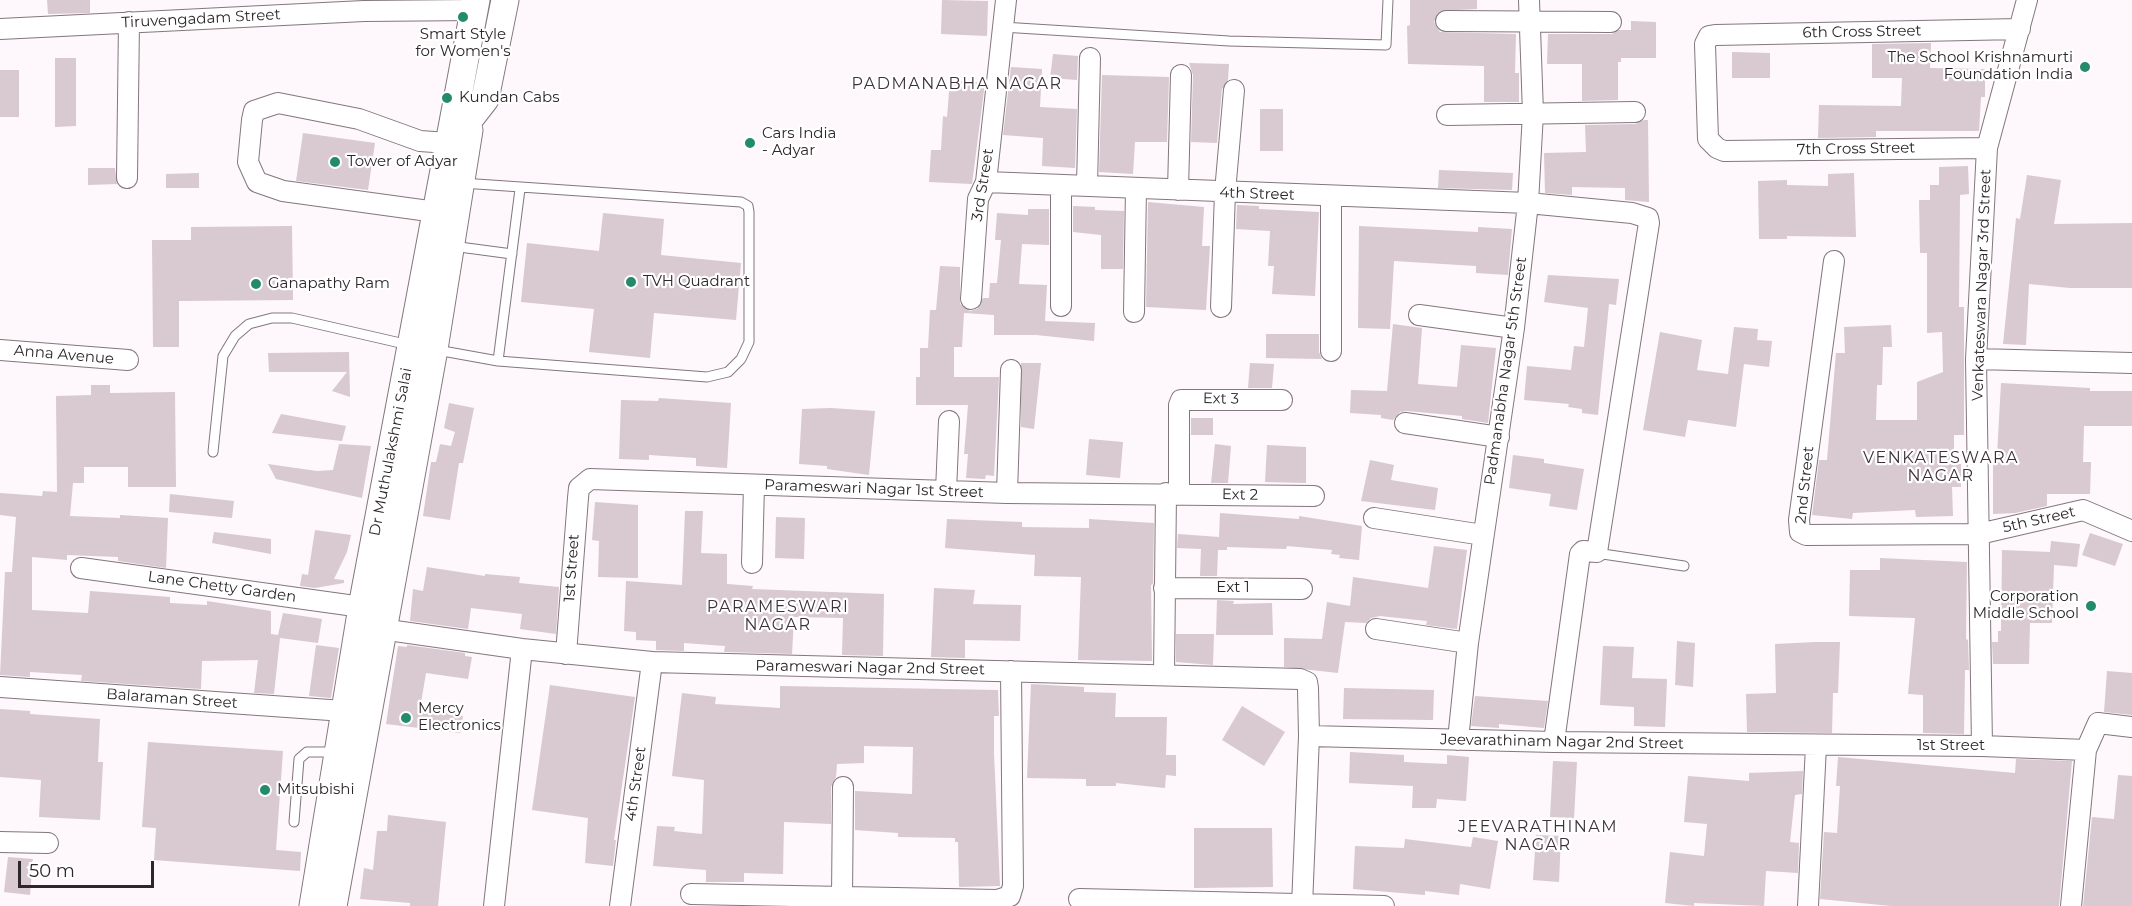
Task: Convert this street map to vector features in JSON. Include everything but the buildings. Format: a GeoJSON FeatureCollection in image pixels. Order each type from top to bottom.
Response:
{"type":"FeatureCollection","features":[{"type":"Feature","properties":{"kind":"main road"},"geometry":{"type":"LineString","coordinates":[[473,104],[485,99],[505,0]]}},
{"type":"Feature","properties":{"kind":"main road","name":"Dr Muthulakshmi Salai"},"geometry":{"type":"LineString","coordinates":[[313,906],[362,607],[423,348],[450,246],[473,104],[482,3]]}},
{"type":"Feature","properties":{"kind":"main road","name":"Dr Muthulakshmi Salai"},"geometry":{"type":"LineString","coordinates":[[333,906],[381,629],[423,348],[436,212],[448,143],[482,3]]}},
{"type":"Feature","properties":{"kind":"street","name":"3rd Street"},"geometry":{"type":"LineString","coordinates":[[972,299],[978,199],[986,182],[1006,0]]}},
{"type":"Feature","properties":{"kind":"street","name":"Padmanabha Nagar 5th Street"},"geometry":{"type":"LineString","coordinates":[[1458,740],[1468,643],[1514,328],[1527,203],[1533,113],[1529,0]]}},
{"type":"Feature","properties":{"kind":"street","name":"Venkateswara Nagar 3rd Street"},"geometry":{"type":"LineString","coordinates":[[1982,746],[1976,359],[1987,148],[2027,0]]}},
{"type":"Feature","properties":{"kind":"street","name":"Tiruvengadam Street"},"geometry":{"type":"LineString","coordinates":[[0,29],[482,3]]}},
{"type":"Feature","properties":{"kind":"street"},"geometry":{"type":"LineString","coordinates":[[1446,21],[1611,22]]}},
{"type":"Feature","properties":{"kind":"street"},"geometry":{"type":"LineString","coordinates":[[127,178],[129,22]]}},
{"type":"Feature","properties":{"kind":"street","name":"6th Cross Street"},"geometry":{"type":"LineString","coordinates":[[1724,151],[1708,139],[1706,39],[1715,35],[2020,29]]}},
{"type":"Feature","properties":{"kind":"street"},"geometry":{"type":"LineString","coordinates":[[1088,186],[1090,58]]}},
{"type":"Feature","properties":{"kind":"street"},"geometry":{"type":"LineString","coordinates":[[1178,190],[1181,75]]}},
{"type":"Feature","properties":{"kind":"street"},"geometry":{"type":"LineString","coordinates":[[1221,307],[1225,192],[1234,90]]}},
{"type":"Feature","properties":{"kind":"street"},"geometry":{"type":"LineString","coordinates":[[436,212],[283,191],[257,182],[248,162],[252,120],[254,111],[278,103],[359,119],[420,141],[448,143]]}},
{"type":"Feature","properties":{"kind":"street"},"geometry":{"type":"LineString","coordinates":[[1447,116],[1635,112]]}},
{"type":"Feature","properties":{"kind":"street","name":"7th Cross Street"},"geometry":{"type":"LineString","coordinates":[[1724,151],[1987,148]]}},
{"type":"Feature","properties":{"kind":"street","name":"4th Street"},"geometry":{"type":"LineString","coordinates":[[986,182],[1527,203],[1641,215],[1648,218],[1596,553]]}},
{"type":"Feature","properties":{"kind":"street"},"geometry":{"type":"LineString","coordinates":[[1060,306],[1061,185]]}},
{"type":"Feature","properties":{"kind":"street"},"geometry":{"type":"LineString","coordinates":[[1134,312],[1136,188]]}},
{"type":"Feature","properties":{"kind":"street"},"geometry":{"type":"LineString","coordinates":[[1330,197],[1331,351]]}},
{"type":"Feature","properties":{"kind":"street","name":"2nd Street"},"geometry":{"type":"LineString","coordinates":[[1834,261],[1799,520],[1800,532],[1806,535],[1978,534]]}},
{"type":"Feature","properties":{"kind":"street"},"geometry":{"type":"LineString","coordinates":[[1419,315],[1514,328]]}},
{"type":"Feature","properties":{"kind":"street","name":"Anna Avenue"},"geometry":{"type":"LineString","coordinates":[[0,350],[128,360]]}},
{"type":"Feature","properties":{"kind":"street"},"geometry":{"type":"LineString","coordinates":[[1976,359],[2132,363]]}},
{"type":"Feature","properties":{"kind":"street"},"geometry":{"type":"LineString","coordinates":[[1007,493],[1011,370]]}},
{"type":"Feature","properties":{"kind":"street","name":"Ext 3"},"geometry":{"type":"LineString","coordinates":[[1172,493],[1179,405],[1182,400],[1282,400]]}},
{"type":"Feature","properties":{"kind":"street"},"geometry":{"type":"LineString","coordinates":[[946,491],[949,421]]}},
{"type":"Feature","properties":{"kind":"street"},"geometry":{"type":"LineString","coordinates":[[1405,423],[1498,437]]}},
{"type":"Feature","properties":{"kind":"street","name":"Parameswari Nagar 1st Street"},"geometry":{"type":"LineString","coordinates":[[584,483],[604,479],[1007,493],[1172,493]]}},
{"type":"Feature","properties":{"kind":"street","name":"1st Street"},"geometry":{"type":"LineString","coordinates":[[566,654],[578,498],[584,483]]}},
{"type":"Feature","properties":{"kind":"street"},"geometry":{"type":"LineString","coordinates":[[752,563],[754,485]]}},
{"type":"Feature","properties":{"kind":"street"},"geometry":{"type":"LineString","coordinates":[[1164,675],[1164,588],[1172,493]]}},
{"type":"Feature","properties":{"kind":"street","name":"Ext 2"},"geometry":{"type":"LineString","coordinates":[[1172,493],[1314,496]]}},
{"type":"Feature","properties":{"kind":"street","name":"5th Street"},"geometry":{"type":"LineString","coordinates":[[1978,534],[2083,510],[2132,531]]}},
{"type":"Feature","properties":{"kind":"street"},"geometry":{"type":"LineString","coordinates":[[1374,518],[1484,535]]}},
{"type":"Feature","properties":{"kind":"street"},"geometry":{"type":"LineString","coordinates":[[1554,742],[1580,554],[1583,551],[1596,553]]}},
{"type":"Feature","properties":{"kind":"street","name":"Lane Chetty Garden"},"geometry":{"type":"LineString","coordinates":[[81,568],[362,607]]}},
{"type":"Feature","properties":{"kind":"street","name":"Ext 1"},"geometry":{"type":"LineString","coordinates":[[1164,588],[1302,589]]}},
{"type":"Feature","properties":{"kind":"street","name":"Parameswari Nagar 2nd Street"},"geometry":{"type":"LineString","coordinates":[[381,629],[522,649],[652,662],[1300,679],[1307,682],[1308,688],[1309,736],[1302,905]]}},
{"type":"Feature","properties":{"kind":"street"},"geometry":{"type":"LineString","coordinates":[[1376,629],[1468,643]]}},
{"type":"Feature","properties":{"kind":"street"},"geometry":{"type":"LineString","coordinates":[[494,906],[522,649]]}},
{"type":"Feature","properties":{"kind":"street","name":"4th Street"},"geometry":{"type":"LineString","coordinates":[[620,906],[652,662]]}},
{"type":"Feature","properties":{"kind":"street"},"geometry":{"type":"LineString","coordinates":[[691,894],[743,900],[842,897],[997,900],[1010,896],[1013,886],[1011,671]]}},
{"type":"Feature","properties":{"kind":"street","name":"Balaraman Street"},"geometry":{"type":"LineString","coordinates":[[0,687],[344,711]]}},
{"type":"Feature","properties":{"kind":"street"},"geometry":{"type":"LineString","coordinates":[[2071,906],[2086,750],[2098,723],[2132,727]]}},
{"type":"Feature","properties":{"kind":"street","name":"Jeevarathinam Nagar 2nd Street"},"geometry":{"type":"LineString","coordinates":[[1309,736],[1816,746]]}},
{"type":"Feature","properties":{"kind":"street"},"geometry":{"type":"LineString","coordinates":[[1808,906],[1816,746]]}},
{"type":"Feature","properties":{"kind":"street","name":"1st Street"},"geometry":{"type":"LineString","coordinates":[[1816,746],[1982,746],[2086,750]]}},
{"type":"Feature","properties":{"kind":"street"},"geometry":{"type":"LineString","coordinates":[[842,897],[843,787]]}},
{"type":"Feature","properties":{"kind":"street"},"geometry":{"type":"LineString","coordinates":[[0,842],[48,843]]}},
{"type":"Feature","properties":{"kind":"street"},"geometry":{"type":"LineString","coordinates":[[1078,899],[1384,906]]}},
{"type":"Feature","properties":{"kind":"lane"},"geometry":{"type":"LineString","coordinates":[[1002,27],[1229,41],[1386,45],[1388,0]]}},
{"type":"Feature","properties":{"kind":"lane"},"geometry":{"type":"LineString","coordinates":[[213,452],[223,356],[235,336],[249,324],[272,318],[292,318],[423,348],[498,361],[707,377],[728,372],[741,359],[748,342],[748,206],[734,201],[520,189],[460,183]]}},
{"type":"Feature","properties":{"kind":"lane"},"geometry":{"type":"LineString","coordinates":[[498,361],[520,189]]}},
{"type":"Feature","properties":{"kind":"lane"},"geometry":{"type":"LineString","coordinates":[[450,246],[512,254]]}},
{"type":"Feature","properties":{"kind":"lane"},"geometry":{"type":"LineString","coordinates":[[1596,553],[1684,566]]}},
{"type":"Feature","properties":{"kind":"lane"},"geometry":{"type":"LineString","coordinates":[[294,822],[299,759],[307,752],[338,752]]}},
{"type":"Feature","properties":{"kind":"place","name":"Smart Style for Women's"},"geometry":{"type":"Point","coordinates":[463,17]}},
{"type":"Feature","properties":{"kind":"place","name":"The School Krishnamurti Foundation India"},"geometry":{"type":"Point","coordinates":[2085,67]}},
{"type":"Feature","properties":{"kind":"place","name":"Kundan Cabs"},"geometry":{"type":"Point","coordinates":[447,98]}},
{"type":"Feature","properties":{"kind":"place","name":"Cars India - Adyar"},"geometry":{"type":"Point","coordinates":[750,143]}},
{"type":"Feature","properties":{"kind":"place","name":"Tower of Adyar"},"geometry":{"type":"Point","coordinates":[335,162]}},
{"type":"Feature","properties":{"kind":"place","name":"TVH Quadrant"},"geometry":{"type":"Point","coordinates":[631,282]}},
{"type":"Feature","properties":{"kind":"place","name":"Ganapathy Ram"},"geometry":{"type":"Point","coordinates":[256,284]}},
{"type":"Feature","properties":{"kind":"place","name":"Corporation Middle School"},"geometry":{"type":"Point","coordinates":[2091,606]}},
{"type":"Feature","properties":{"kind":"place","name":"Mercy Electronics"},"geometry":{"type":"Point","coordinates":[406,718]}},
{"type":"Feature","properties":{"kind":"place","name":"Mitsubishi"},"geometry":{"type":"Point","coordinates":[265,790]}},
{"type":"Feature","properties":{"kind":"district","name":"PADMANABHA NAGAR"},"geometry":{"type":"Point","coordinates":[957,84]}},
{"type":"Feature","properties":{"kind":"district","name":"VENKATESWARA NAGAR"},"geometry":{"type":"Point","coordinates":[1941,467]}},
{"type":"Feature","properties":{"kind":"district","name":"PARAMESWARI NAGAR"},"geometry":{"type":"Point","coordinates":[778,616]}},
{"type":"Feature","properties":{"kind":"district","name":"JEEVARATHINAM NAGAR"},"geometry":{"type":"Point","coordinates":[1538,836]}}]}
